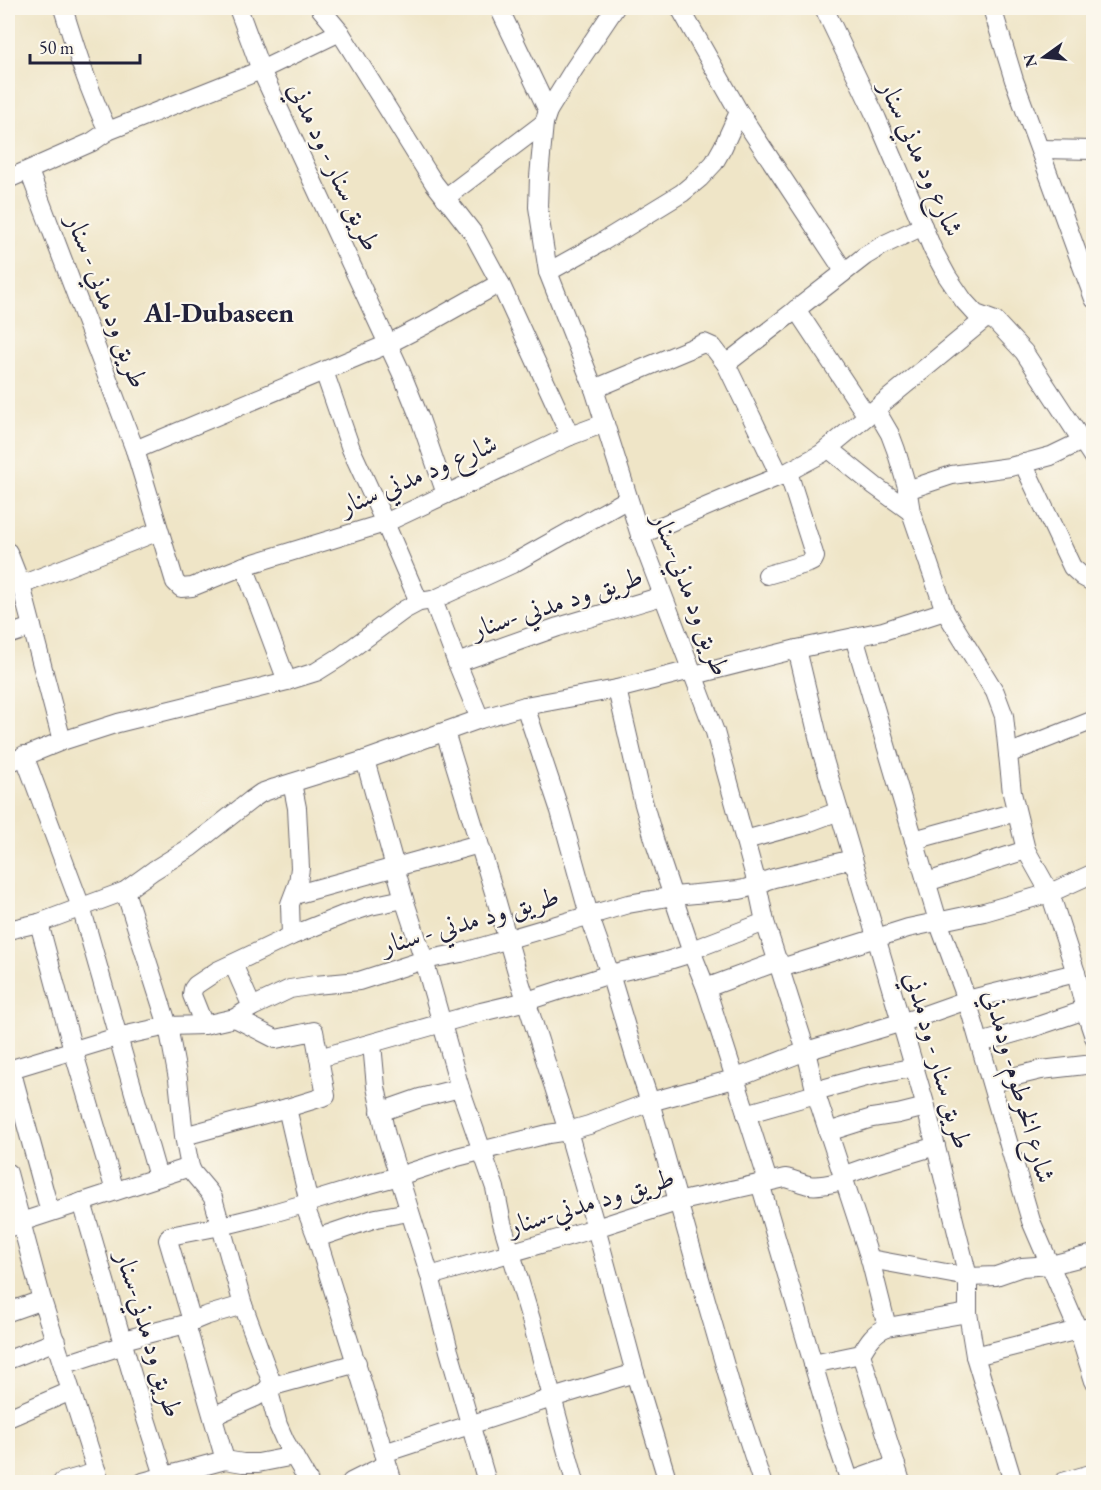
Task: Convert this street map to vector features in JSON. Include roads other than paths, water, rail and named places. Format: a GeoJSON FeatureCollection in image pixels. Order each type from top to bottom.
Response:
{"type":"FeatureCollection","features":[{"type":"Feature","properties":{"kind":"street"},"geometry":{"type":"LineString","coordinates":[[63,8],[83,72],[108,131]]}},
{"type":"Feature","properties":{"kind":"street","name":"طريق سنار - ود مدني"},"geometry":{"type":"LineString","coordinates":[[238,8],[261,70],[388,344],[420,419],[446,494]]}},
{"type":"Feature","properties":{"kind":"street"},"geometry":{"type":"LineString","coordinates":[[320,8],[340,32],[420,162],[472,233],[500,283],[570,436]]}},
{"type":"Feature","properties":{"kind":"street"},"geometry":{"type":"LineString","coordinates":[[499,8],[546,117]]}},
{"type":"Feature","properties":{"kind":"street"},"geometry":{"type":"LineString","coordinates":[[445,198],[546,117],[574,69],[615,8]]}},
{"type":"Feature","properties":{"kind":"street"},"geometry":{"type":"LineString","coordinates":[[680,8],[739,112],[844,271]]}},
{"type":"Feature","properties":{"kind":"street","name":"شارع ود مدني سنار"},"geometry":{"type":"LineString","coordinates":[[824,8],[877,119],[933,250],[947,276],[976,314],[995,321],[1024,352],[1094,459]]}},
{"type":"Feature","properties":{"kind":"street"},"geometry":{"type":"LineString","coordinates":[[992,8],[1014,80],[1094,299]]}},
{"type":"Feature","properties":{"kind":"street"},"geometry":{"type":"LineString","coordinates":[[8,179],[92,142],[108,131],[261,70],[340,32]]}},
{"type":"Feature","properties":{"kind":"street"},"geometry":{"type":"LineString","coordinates":[[548,272],[682,193],[700,178],[714,163],[739,112]]}},
{"type":"Feature","properties":{"kind":"street","name":"طريق ود مدني-سنار"},"geometry":{"type":"LineString","coordinates":[[546,117],[538,207],[548,272],[594,389],[628,499],[662,596],[715,732],[757,884],[765,922],[806,1051],[815,1092],[870,1259],[887,1327]]}},
{"type":"Feature","properties":{"kind":"street"},"geometry":{"type":"LineString","coordinates":[[1040,149],[1094,150]]}},
{"type":"Feature","properties":{"kind":"street","name":"طريق ود مدني - سنار"},"geometry":{"type":"LineString","coordinates":[[29,171],[135,450],[175,582],[181,588]]}},
{"type":"Feature","properties":{"kind":"street"},"geometry":{"type":"LineString","coordinates":[[726,364],[844,271],[885,244],[922,226]]}},
{"type":"Feature","properties":{"kind":"street"},"geometry":{"type":"LineString","coordinates":[[135,450],[388,344],[425,326],[500,283]]}},
{"type":"Feature","properties":{"kind":"street"},"geometry":{"type":"LineString","coordinates":[[796,309],[890,434],[908,490],[911,512],[945,611],[995,692],[1004,716],[1012,794],[1026,850],[1050,893],[1094,1037]]}},
{"type":"Feature","properties":{"kind":"street"},"geometry":{"type":"LineString","coordinates":[[640,535],[784,474],[829,449],[986,318]]}},
{"type":"Feature","properties":{"kind":"street"},"geometry":{"type":"LineString","coordinates":[[594,389],[704,344],[713,347],[726,364],[784,474],[815,557],[809,563],[766,575]]}},
{"type":"Feature","properties":{"kind":"street"},"geometry":{"type":"LineString","coordinates":[[324,371],[351,449],[457,663]]}},
{"type":"Feature","properties":{"kind":"street","name":"شارع ود مدني سنار"},"geometry":{"type":"LineString","coordinates":[[181,588],[192,587],[244,566],[386,523],[570,436],[605,423]]}},
{"type":"Feature","properties":{"kind":"street"},"geometry":{"type":"LineString","coordinates":[[908,490],[952,475],[1010,467],[1051,456],[1082,441]]}},
{"type":"Feature","properties":{"kind":"street"},"geometry":{"type":"LineString","coordinates":[[829,449],[911,512]]}},
{"type":"Feature","properties":{"kind":"street"},"geometry":{"type":"LineString","coordinates":[[1023,463],[1072,567],[1090,577]]}},
{"type":"Feature","properties":{"kind":"street"},"geometry":{"type":"LineString","coordinates":[[158,1178],[81,907],[12,759],[118,723],[316,672],[404,610],[512,564],[628,499]]}},
{"type":"Feature","properties":{"kind":"street"},"geometry":{"type":"LineString","coordinates":[[21,585],[159,531]]}},
{"type":"Feature","properties":{"kind":"street"},"geometry":{"type":"LineString","coordinates":[[8,552],[21,585],[62,741]]}},
{"type":"Feature","properties":{"kind":"street"},"geometry":{"type":"LineString","coordinates":[[244,566],[287,681]]}},
{"type":"Feature","properties":{"kind":"street","name":"طريق ود مدني -سنار"},"geometry":{"type":"LineString","coordinates":[[480,719],[457,663],[558,627],[662,596]]}},
{"type":"Feature","properties":{"kind":"street"},"geometry":{"type":"LineString","coordinates":[[8,930],[39,923],[125,891],[191,847],[261,793],[525,706],[617,689],[883,631],[945,611]]}},
{"type":"Feature","properties":{"kind":"street"},"geometry":{"type":"LineString","coordinates":[[8,635],[32,627]]}},
{"type":"Feature","properties":{"kind":"street","name":"شارع الخرطوم- ودمدني"},"geometry":{"type":"LineString","coordinates":[[854,637],[938,921],[967,1000],[1031,1221],[1051,1265],[1086,1328]]}},
{"type":"Feature","properties":{"kind":"street","name":"طريق سنار - ود مدني"},"geometry":{"type":"LineString","coordinates":[[797,649],[822,753],[926,1107],[968,1276]]}},
{"type":"Feature","properties":{"kind":"street"},"geometry":{"type":"LineString","coordinates":[[617,689],[656,846],[706,988],[746,1114],[813,1364],[849,1482],[899,1474],[861,1354]]}},
{"type":"Feature","properties":{"kind":"street"},"geometry":{"type":"LineString","coordinates":[[525,706],[560,811],[589,915],[650,1102],[732,1390],[762,1482]]}},
{"type":"Feature","properties":{"kind":"street"},"geometry":{"type":"LineString","coordinates":[[1008,754],[1094,720]]}},
{"type":"Feature","properties":{"kind":"street"},"geometry":{"type":"LineString","coordinates":[[445,732],[526,1001],[568,1131],[635,1373],[668,1482]]}},
{"type":"Feature","properties":{"kind":"street"},"geometry":{"type":"LineString","coordinates":[[365,760],[459,1088],[495,1188],[502,1224],[575,1482]]}},
{"type":"Feature","properties":{"kind":"street"},"geometry":{"type":"LineString","coordinates":[[291,936],[290,904],[298,883],[300,868],[297,815],[292,783]]}},
{"type":"Feature","properties":{"kind":"street"},"geometry":{"type":"LineString","coordinates":[[745,840],[807,823],[839,811]]}},
{"type":"Feature","properties":{"kind":"street"},"geometry":{"type":"LineString","coordinates":[[914,840],[1016,812]]}},
{"type":"Feature","properties":{"kind":"street"},"geometry":{"type":"LineString","coordinates":[[294,895],[479,844]]}},
{"type":"Feature","properties":{"kind":"street"},"geometry":{"type":"LineString","coordinates":[[927,882],[1026,850]]}},
{"type":"Feature","properties":{"kind":"street"},"geometry":{"type":"LineString","coordinates":[[757,884],[852,859]]}},
{"type":"Feature","properties":{"kind":"street"},"geometry":{"type":"LineString","coordinates":[[706,988],[876,937],[984,912],[1050,893],[1094,873]]}},
{"type":"Feature","properties":{"kind":"street","name":"طريق ود مدني - سنار"},"geometry":{"type":"LineString","coordinates":[[204,1025],[235,1018],[252,1007],[290,989],[359,981],[424,960],[461,953],[628,904],[674,896],[748,889],[757,884]]}},
{"type":"Feature","properties":{"kind":"street"},"geometry":{"type":"LineString","coordinates":[[125,891],[168,1026],[190,1167],[213,1198],[243,1305],[271,1387],[278,1425],[309,1482]]}},
{"type":"Feature","properties":{"kind":"street"},"geometry":{"type":"LineString","coordinates":[[50,1212],[9,1069],[117,1037],[168,1026],[204,1025],[192,995],[193,989],[217,971],[291,936],[344,915],[370,906],[404,899]]}},
{"type":"Feature","properties":{"kind":"street"},"geometry":{"type":"LineString","coordinates":[[319,1058],[526,1001],[610,974],[663,962],[692,953],[697,948],[765,922]]}},
{"type":"Feature","properties":{"kind":"street"},"geometry":{"type":"LineString","coordinates":[[39,923],[73,1050],[115,1191]]}},
{"type":"Feature","properties":{"kind":"street"},"geometry":{"type":"LineString","coordinates":[[233,964],[252,1007]]}},
{"type":"Feature","properties":{"kind":"street"},"geometry":{"type":"LineString","coordinates":[[189,1323],[169,1238],[306,1204],[482,1150],[589,1125],[650,1102],[734,1078],[806,1051],[967,1000],[1076,973]]}},
{"type":"Feature","properties":{"kind":"street"},"geometry":{"type":"LineString","coordinates":[[980,1043],[1085,1010]]}},
{"type":"Feature","properties":{"kind":"street"},"geometry":{"type":"LineString","coordinates":[[184,1136],[326,1095],[314,1031],[276,1039],[235,1018]]}},
{"type":"Feature","properties":{"kind":"street"},"geometry":{"type":"LineString","coordinates":[[372,1044],[380,1112],[430,1276],[487,1482]]}},
{"type":"Feature","properties":{"kind":"street"},"geometry":{"type":"LineString","coordinates":[[992,1084],[1041,1070],[1094,1064]]}},
{"type":"Feature","properties":{"kind":"street"},"geometry":{"type":"LineString","coordinates":[[746,1114],[866,1077],[915,1068]]}},
{"type":"Feature","properties":{"kind":"street"},"geometry":{"type":"LineString","coordinates":[[380,1112],[459,1088]]}},
{"type":"Feature","properties":{"kind":"street"},"geometry":{"type":"LineString","coordinates":[[828,1132],[872,1118],[926,1107]]}},
{"type":"Feature","properties":{"kind":"street"},"geometry":{"type":"LineString","coordinates":[[287,1108],[306,1204],[393,1482]]}},
{"type":"Feature","properties":{"kind":"street"},"geometry":{"type":"LineString","coordinates":[[843,1179],[876,1164],[936,1146]]}},
{"type":"Feature","properties":{"kind":"street"},"geometry":{"type":"LineString","coordinates":[[14,1225],[190,1167]]}},
{"type":"Feature","properties":{"kind":"street"},"geometry":{"type":"LineString","coordinates":[[8,1173],[14,1225],[31,1264],[99,1477],[62,1482]]}},
{"type":"Feature","properties":{"kind":"street","name":"طريق ود مدني-سنار"},"geometry":{"type":"LineString","coordinates":[[430,1276],[678,1202],[785,1178],[814,1186],[843,1179]]}},
{"type":"Feature","properties":{"kind":"street","name":"طريق ود مدني-سنار"},"geometry":{"type":"LineString","coordinates":[[82,1202],[165,1479]]}},
{"type":"Feature","properties":{"kind":"street"},"geometry":{"type":"LineString","coordinates":[[317,1238],[376,1218],[409,1212]]}},
{"type":"Feature","properties":{"kind":"street"},"geometry":{"type":"LineString","coordinates":[[870,1259],[968,1276],[996,1276],[1022,1267],[1051,1265],[1094,1254]]}},
{"type":"Feature","properties":{"kind":"street"},"geometry":{"type":"LineString","coordinates":[[968,1276],[969,1313],[975,1356],[1013,1482]]}},
{"type":"Feature","properties":{"kind":"street"},"geometry":{"type":"LineString","coordinates":[[8,1312],[42,1300]]}},
{"type":"Feature","properties":{"kind":"street"},"geometry":{"type":"LineString","coordinates":[[63,1365],[123,1342],[243,1305]]}},
{"type":"Feature","properties":{"kind":"street"},"geometry":{"type":"LineString","coordinates":[[813,1364],[861,1354],[871,1338],[879,1330],[887,1327],[969,1313]]}},
{"type":"Feature","properties":{"kind":"street","name":"طريق ود مدني-سنار"},"geometry":{"type":"LineString","coordinates":[[189,1323],[225,1460]]}},
{"type":"Feature","properties":{"kind":"street"},"geometry":{"type":"LineString","coordinates":[[975,1356],[1086,1328],[1094,1381]]}},
{"type":"Feature","properties":{"kind":"street"},"geometry":{"type":"LineString","coordinates":[[8,1360],[56,1341]]}},
{"type":"Feature","properties":{"kind":"street"},"geometry":{"type":"LineString","coordinates":[[213,1416],[256,1397],[271,1387],[357,1363]]}},
{"type":"Feature","properties":{"kind":"street"},"geometry":{"type":"LineString","coordinates":[[351,1482],[386,1459],[471,1426],[635,1373]]}},
{"type":"Feature","properties":{"kind":"street"},"geometry":{"type":"LineString","coordinates":[[8,1418],[71,1391]]}},
{"type":"Feature","properties":{"kind":"street"},"geometry":{"type":"LineString","coordinates":[[143,1482],[165,1479],[225,1460],[258,1463],[294,1456]]}},
{"type":"Feature","properties":{"kind":"street"},"geometry":{"type":"LineString","coordinates":[[1064,1482],[1094,1473]]}},
{"type":"Feature","properties":{"kind":"district","name":"Al-Dubaseen"},"geometry":{"type":"Point","coordinates":[219,312]}}]}
